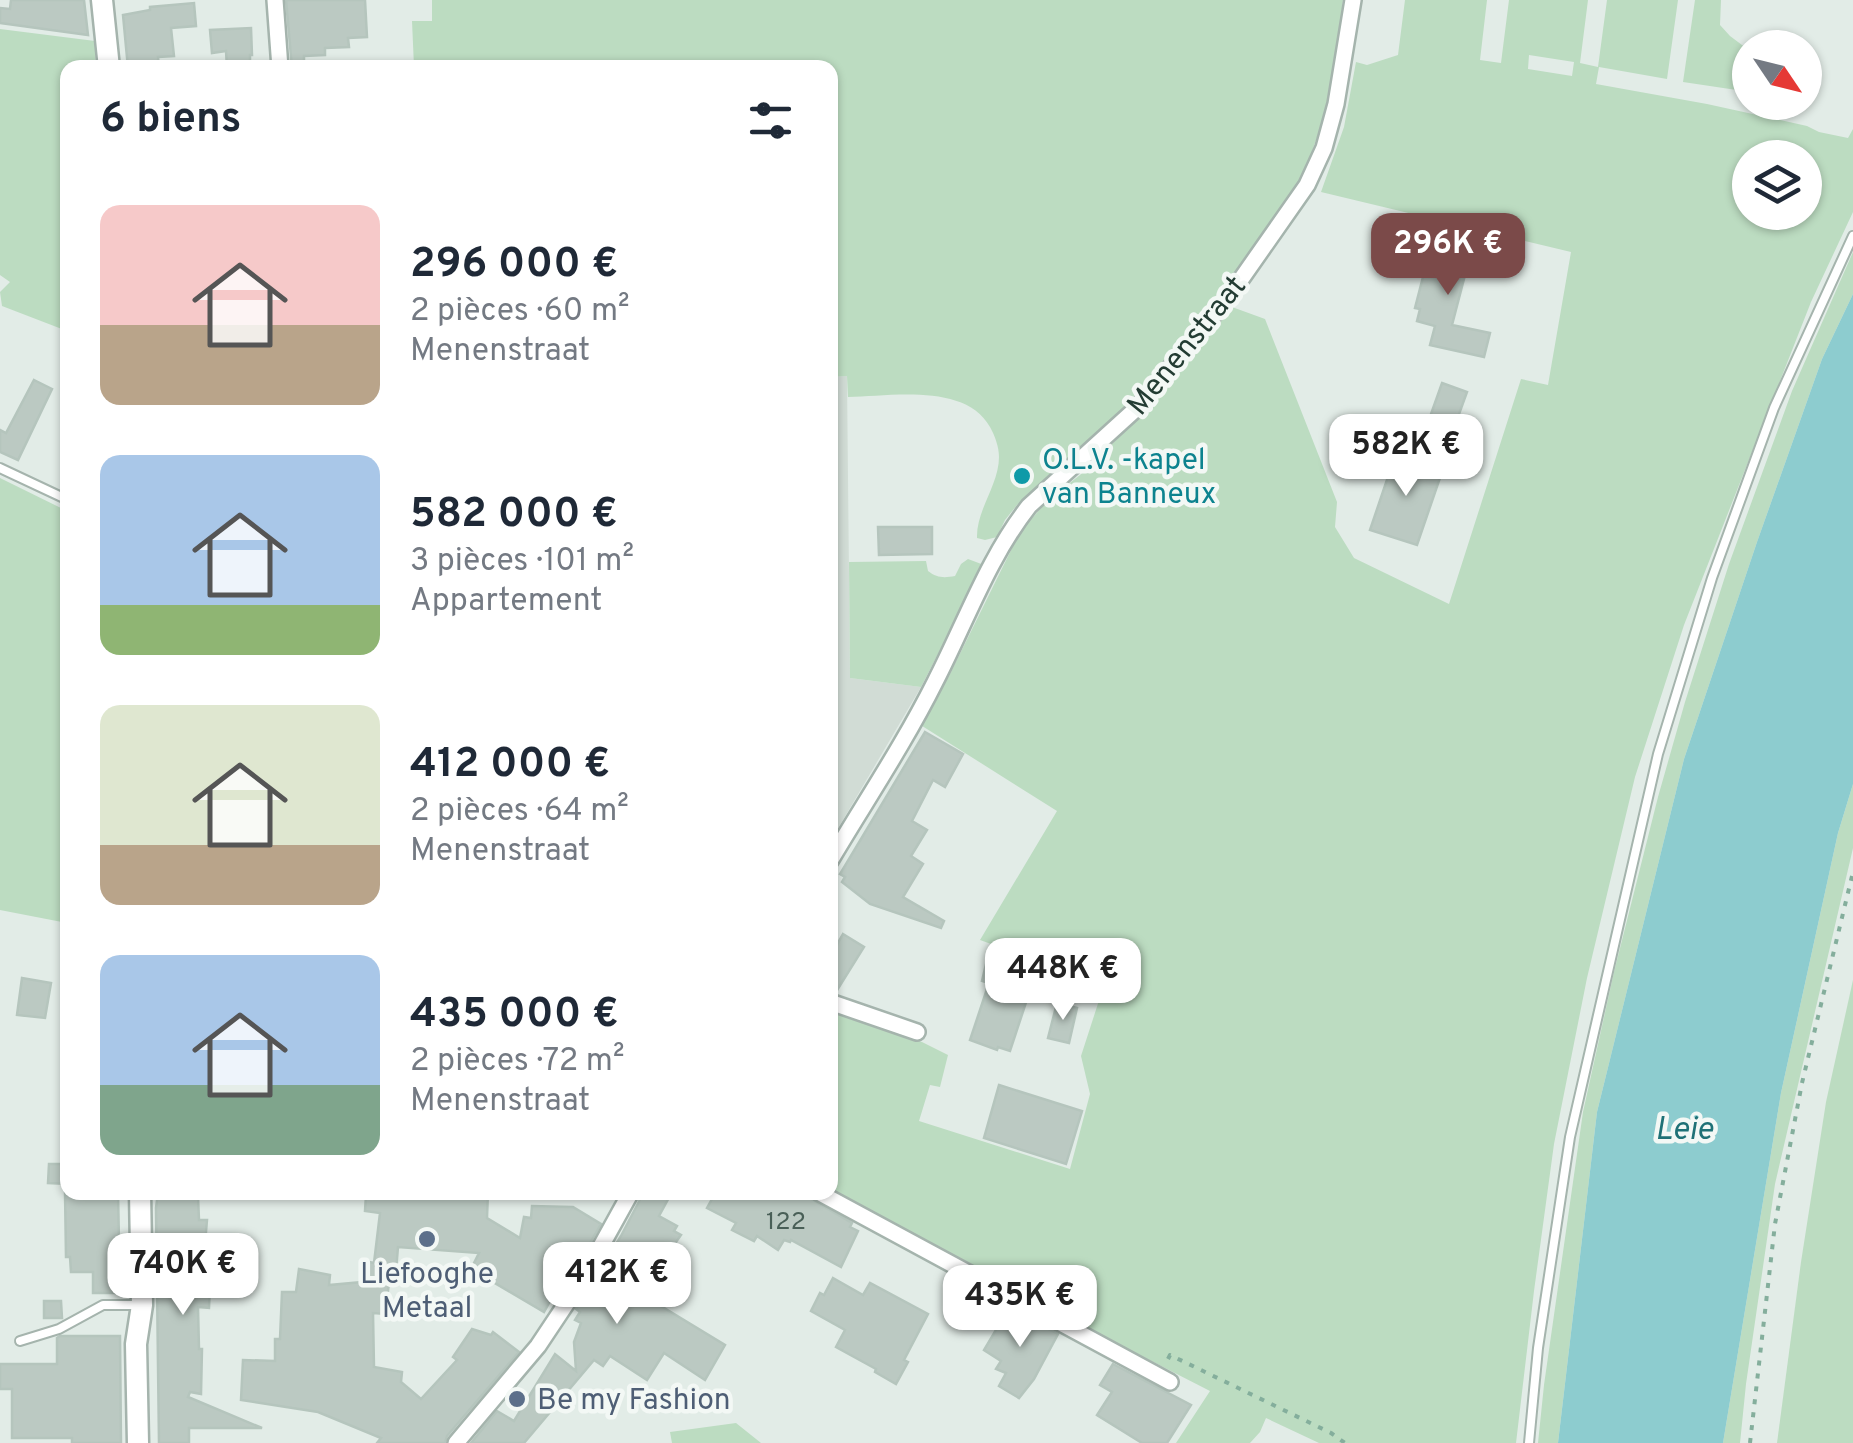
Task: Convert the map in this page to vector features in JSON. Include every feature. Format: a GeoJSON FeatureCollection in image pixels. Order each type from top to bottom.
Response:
{"type":"FeatureCollection","features":[{"type":"Feature","properties":{"kind":"street"},"geometry":{"type":"LineString","coordinates":[[102,0],[107,60]]}},
{"type":"Feature","properties":{"kind":"street"},"geometry":{"type":"LineString","coordinates":[[275,0],[279,60]]}},
{"type":"Feature","properties":{"kind":"street","name":"Menenstraat"},"geometry":{"type":"LineString","coordinates":[[838,848],[934,686],[996,556],[1016,523],[1029,506],[1138,407],[1230,295],[1307,185],[1324,148],[1336,104],[1353,0]]}},
{"type":"Feature","properties":{"kind":"street"},"geometry":{"type":"LineString","coordinates":[[838,1005],[916,1032]]}},
{"type":"Feature","properties":{"kind":"street"},"geometry":{"type":"LineString","coordinates":[[138,1443],[140,1200]]}},
{"type":"Feature","properties":{"kind":"street"},"geometry":{"type":"LineString","coordinates":[[456,1443],[538,1346],[584,1277],[626,1200]]}},
{"type":"Feature","properties":{"kind":"street"},"geometry":{"type":"LineString","coordinates":[[833,1200],[1164,1379]]}},
{"type":"Feature","properties":{"kind":"lane"},"geometry":{"type":"LineString","coordinates":[[1529,1443],[1538,1348],[1570,1138],[1658,754],[1712,578],[1774,408],[1853,236]]}},
{"type":"Feature","properties":{"kind":"lane"},"geometry":{"type":"LineString","coordinates":[[0,468],[60,496]]}},
{"type":"Feature","properties":{"kind":"lane"},"geometry":{"type":"LineString","coordinates":[[20,1341],[59,1330],[103,1305],[142,1305]]}},
{"type":"Feature","properties":{"kind":"path"},"geometry":{"type":"LineString","coordinates":[[1750,1443],[1775,1224],[1802,1083],[1853,872]]}},
{"type":"Feature","properties":{"kind":"path"},"geometry":{"type":"LineString","coordinates":[[1164,1379],[1170,1356],[1345,1443]]}},
{"type":"Feature","properties":{"kind":"shaded area"},"geometry":{"type":"Polygon","coordinates":[[[847,376],[850,678],[921,687],[838,828],[838,377],[847,376]]]}},
{"type":"Feature","properties":{"kind":"green space"},"geometry":{"type":"Polygon","coordinates":[[[432,0],[1343,0],[1331,99],[1307,165],[1286,204],[1255,249],[1137,396],[1111,424],[1017,505],[997,537],[985,540],[977,538],[978,528],[999,453],[992,430],[979,413],[964,404],[926,395],[848,397],[847,376],[838,377],[838,60],[414,60],[412,21],[432,21],[432,0]]]}},
{"type":"Feature","properties":{"kind":"green space"},"geometry":{"type":"Polygon","coordinates":[[[1405,0],[1487,0],[1480,60],[1501,63],[1509,0],[1588,0],[1580,63],[1598,67],[1607,0],[1678,0],[1667,79],[1599,67],[1596,84],[1732,110],[1732,120],[1780,120],[1848,138],[1853,129],[1853,212],[1811,302],[1684,625],[1635,777],[1587,978],[1554,1144],[1516,1443],[1319,1443],[1266,1418],[1250,1443],[1176,1443],[1210,1391],[838,1196],[838,1012],[948,1055],[940,1087],[930,1085],[919,1121],[1070,1169],[1090,1094],[1081,1056],[1104,985],[980,940],[1057,811],[919,724],[949,676],[1020,532],[1048,500],[1145,412],[1232,307],[1265,319],[1337,502],[1335,527],[1354,558],[1449,604],[1521,379],[1548,385],[1571,252],[1321,192],[1344,127],[1356,62],[1367,65],[1398,55],[1405,0]],[[1529,55],[1528,69],[1572,76],[1574,62],[1529,55]]]}},
{"type":"Feature","properties":{"kind":"green space"},"geometry":{"type":"Polygon","coordinates":[[[1695,0],[1721,0],[1720,25],[1732,38],[1732,89],[1683,82],[1695,0]]]}},
{"type":"Feature","properties":{"kind":"green space"},"geometry":{"type":"Polygon","coordinates":[[[0,29],[95,41],[96,60],[60,60],[60,328],[2,306],[0,292],[10,282],[0,275],[0,29]]]}},
{"type":"Feature","properties":{"kind":"green space"},"geometry":{"type":"Polygon","coordinates":[[[1853,252],[1853,294],[1822,359],[1684,759],[1597,1112],[1558,1443],[1538,1443],[1583,1112],[1658,797],[1729,564],[1792,391],[1853,252]]]}},
{"type":"Feature","properties":{"kind":"green space"},"geometry":{"type":"Polygon","coordinates":[[[0,478],[60,508],[60,922],[0,910],[0,478]]]}},
{"type":"Feature","properties":{"kind":"green space"},"geometry":{"type":"Polygon","coordinates":[[[968,559],[984,565],[921,687],[850,678],[849,562],[926,561],[928,571],[944,577],[955,576],[968,559]]]}},
{"type":"Feature","properties":{"kind":"green space"},"geometry":{"type":"Polygon","coordinates":[[[1853,784],[1853,848],[1775,1184],[1740,1443],[1723,1443],[1781,1093],[1838,833],[1853,784]]]}},
{"type":"Feature","properties":{"kind":"green space"},"geometry":{"type":"Polygon","coordinates":[[[1853,980],[1853,1443],[1777,1443],[1826,1102],[1853,980]]]}},
{"type":"Feature","properties":{"kind":"green space"},"geometry":{"type":"Polygon","coordinates":[[[736,1423],[761,1443],[672,1443],[670,1432],[736,1423]]]}},
{"type":"Feature","properties":{"kind":"water","name":"Leie"},"geometry":{"type":"Polygon","coordinates":[[[1853,294],[1853,784],[1838,833],[1781,1093],[1723,1443],[1558,1443],[1597,1112],[1684,759],[1822,359],[1853,294]]]}},
{"type":"Feature","properties":{"kind":"building"},"geometry":{"type":"Polygon","coordinates":[[[11,0],[84,0],[88,35],[0,23],[0,8],[10,9],[11,0]]]}},
{"type":"Feature","properties":{"kind":"building"},"geometry":{"type":"Polygon","coordinates":[[[286,0],[365,0],[367,37],[348,38],[349,47],[325,48],[325,55],[291,60],[286,0]]]}},
{"type":"Feature","properties":{"kind":"building"},"geometry":{"type":"Polygon","coordinates":[[[194,3],[196,26],[171,28],[174,56],[127,60],[123,15],[150,7],[194,3]]]}},
{"type":"Feature","properties":{"kind":"building"},"geometry":{"type":"Polygon","coordinates":[[[251,28],[250,60],[227,60],[226,51],[212,53],[210,30],[251,28]]]}},
{"type":"Feature","properties":{"kind":"building"},"geometry":{"type":"Polygon","coordinates":[[[1444,235],[1464,240],[1461,250],[1471,252],[1452,325],[1490,333],[1484,357],[1430,345],[1435,326],[1417,321],[1420,309],[1415,308],[1432,242],[1442,244],[1444,235]]]}},
{"type":"Feature","properties":{"kind":"building"},"geometry":{"type":"Polygon","coordinates":[[[34,380],[52,389],[18,460],[0,452],[0,430],[6,433],[34,380]]]}},
{"type":"Feature","properties":{"kind":"building"},"geometry":{"type":"Polygon","coordinates":[[[1442,383],[1467,392],[1450,439],[1425,431],[1442,383]]]}},
{"type":"Feature","properties":{"kind":"building"},"geometry":{"type":"Polygon","coordinates":[[[1396,453],[1443,469],[1417,545],[1370,530],[1396,453]]]}},
{"type":"Feature","properties":{"kind":"building"},"geometry":{"type":"Polygon","coordinates":[[[878,527],[932,527],[932,554],[879,555],[878,527]]]}},
{"type":"Feature","properties":{"kind":"building"},"geometry":{"type":"Polygon","coordinates":[[[925,732],[963,754],[945,787],[933,780],[912,821],[927,830],[911,856],[923,864],[903,897],[944,921],[941,928],[870,904],[842,882],[845,877],[840,874],[925,732]]]}},
{"type":"Feature","properties":{"kind":"building"},"geometry":{"type":"Polygon","coordinates":[[[843,934],[864,947],[838,989],[838,943],[843,934]]]}},
{"type":"Feature","properties":{"kind":"building"},"geometry":{"type":"Polygon","coordinates":[[[987,960],[1036,972],[1010,1051],[970,1040],[989,983],[982,981],[987,960]]]}},
{"type":"Feature","properties":{"kind":"building"},"geometry":{"type":"Polygon","coordinates":[[[22,978],[51,983],[45,1018],[17,1015],[22,978]]]}},
{"type":"Feature","properties":{"kind":"building"},"geometry":{"type":"Polygon","coordinates":[[[1057,1003],[1077,1008],[1069,1043],[1048,1038],[1057,1003]]]}},
{"type":"Feature","properties":{"kind":"building"},"geometry":{"type":"Polygon","coordinates":[[[999,1085],[1082,1111],[1066,1164],[984,1138],[999,1085]]]}},
{"type":"Feature","properties":{"kind":"building"},"geometry":{"type":"Polygon","coordinates":[[[49,1164],[60,1164],[60,1184],[48,1183],[49,1164]]]}},
{"type":"Feature","properties":{"kind":"building"},"geometry":{"type":"Polygon","coordinates":[[[65,1200],[118,1200],[120,1293],[93,1293],[93,1272],[71,1272],[70,1257],[66,1257],[65,1200]]]}},
{"type":"Feature","properties":{"kind":"building"},"geometry":{"type":"Polygon","coordinates":[[[157,1200],[198,1200],[199,1220],[207,1220],[205,1244],[214,1244],[209,1308],[198,1307],[201,1394],[190,1392],[188,1397],[262,1428],[189,1428],[189,1443],[159,1443],[157,1200]]]}},
{"type":"Feature","properties":{"kind":"building"},"geometry":{"type":"Polygon","coordinates":[[[366,1200],[488,1200],[487,1218],[520,1238],[524,1217],[531,1218],[532,1206],[573,1207],[601,1224],[544,1312],[471,1269],[479,1253],[398,1247],[395,1283],[389,1283],[385,1314],[373,1313],[374,1367],[402,1372],[401,1382],[421,1399],[457,1360],[453,1357],[472,1329],[491,1335],[493,1332],[519,1352],[445,1443],[377,1443],[381,1438],[318,1412],[241,1400],[243,1360],[275,1361],[282,1292],[296,1292],[299,1269],[330,1275],[329,1285],[362,1282],[365,1261],[374,1263],[380,1213],[365,1211],[366,1200]]]}},
{"type":"Feature","properties":{"kind":"building"},"geometry":{"type":"Polygon","coordinates":[[[640,1200],[668,1200],[659,1216],[677,1226],[674,1231],[681,1235],[662,1254],[645,1245],[627,1277],[659,1297],[656,1303],[725,1345],[705,1380],[664,1353],[647,1380],[610,1356],[603,1366],[594,1360],[524,1443],[471,1443],[497,1411],[514,1421],[555,1354],[576,1371],[574,1342],[581,1323],[575,1320],[580,1312],[576,1309],[640,1200]]]}},
{"type":"Feature","properties":{"kind":"building"},"geometry":{"type":"Polygon","coordinates":[[[712,1200],[813,1200],[852,1223],[850,1227],[858,1231],[841,1267],[791,1240],[784,1240],[778,1250],[757,1236],[754,1241],[732,1230],[736,1223],[707,1208],[712,1200]]]}},
{"type":"Feature","properties":{"kind":"building"},"geometry":{"type":"Polygon","coordinates":[[[833,1278],[863,1295],[870,1283],[928,1314],[896,1384],[836,1347],[845,1330],[811,1311],[833,1278]]]}},
{"type":"Feature","properties":{"kind":"building"},"geometry":{"type":"Polygon","coordinates":[[[44,1301],[61,1301],[62,1318],[44,1318],[44,1301]]]}},
{"type":"Feature","properties":{"kind":"building"},"geometry":{"type":"Polygon","coordinates":[[[1009,1308],[1058,1334],[1019,1398],[999,1386],[1006,1373],[996,1369],[1001,1361],[984,1350],[1009,1308]]]}},
{"type":"Feature","properties":{"kind":"building"},"geometry":{"type":"Polygon","coordinates":[[[60,1336],[120,1336],[121,1443],[12,1438],[12,1389],[0,1389],[0,1364],[57,1364],[60,1336]]]}},
{"type":"Feature","properties":{"kind":"building"},"geometry":{"type":"Polygon","coordinates":[[[1113,1364],[1191,1405],[1167,1443],[1142,1443],[1097,1415],[1112,1392],[1100,1385],[1113,1364]]]}},
{"type":"Feature","properties":{"kind":"place","name":"O.L.V. -kapel van Banneux"},"geometry":{"type":"Point","coordinates":[1022,476]}},
{"type":"Feature","properties":{"kind":"place","name":"Liefooghe Metaal"},"geometry":{"type":"Point","coordinates":[427,1239]}},
{"type":"Feature","properties":{"kind":"place","name":"Be my Fashion"},"geometry":{"type":"Point","coordinates":[517,1399]}}]}
